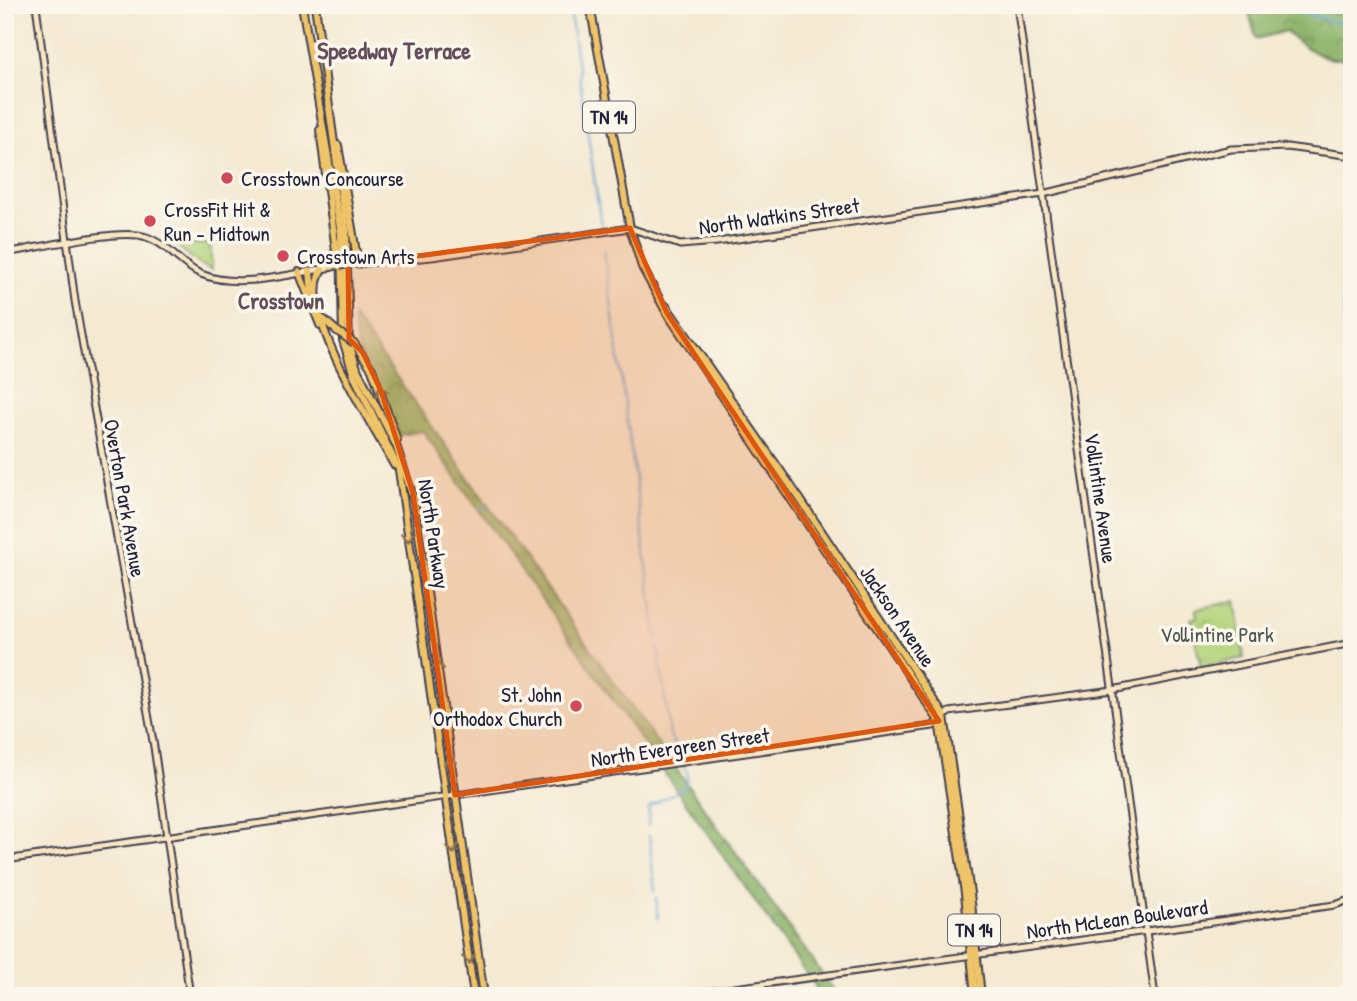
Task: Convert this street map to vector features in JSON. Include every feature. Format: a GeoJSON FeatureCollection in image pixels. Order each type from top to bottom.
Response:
{"type":"FeatureCollection","features":[{"type":"Feature","properties":{"kind":"main road","name":"North Parkway"},"geometry":{"type":"LineString","coordinates":[[302,5],[343,245],[342,324],[345,348],[354,376],[394,456],[401,480],[474,996]]}},
{"type":"Feature","properties":{"kind":"main road","name":"North Parkway"},"geometry":{"type":"LineString","coordinates":[[315,5],[348,244],[349,344],[358,371],[407,474],[414,500],[484,996]]}},
{"type":"Feature","properties":{"kind":"main road","name":"Jackson Avenue"},"geometry":{"type":"LineString","coordinates":[[590,5],[630,228],[642,267],[664,304],[942,719],[973,956],[981,996]]}},
{"type":"Feature","properties":{"kind":"main road"},"geometry":{"type":"LineString","coordinates":[[330,102],[355,264]]}},
{"type":"Feature","properties":{"kind":"main road"},"geometry":{"type":"LineString","coordinates":[[318,104],[336,267]]}},
{"type":"Feature","properties":{"kind":"main road"},"geometry":{"type":"LineString","coordinates":[[322,269],[315,286],[319,314],[363,353],[381,391],[407,474]]}},
{"type":"Feature","properties":{"kind":"main road"},"geometry":{"type":"LineString","coordinates":[[310,271],[313,300],[324,330]]}},
{"type":"Feature","properties":{"kind":"main road"},"geometry":{"type":"LineString","coordinates":[[299,272],[312,310],[401,480]]}},
{"type":"Feature","properties":{"kind":"main road","name":"Jackson Avenue"},"geometry":{"type":"LineString","coordinates":[[973,956],[975,996]]}},
{"type":"Feature","properties":{"kind":"street","name":"Overton Park Avenue"},"geometry":{"type":"LineString","coordinates":[[36,5],[84,359],[167,836],[190,996]]}},
{"type":"Feature","properties":{"kind":"street","name":"Vollintine Avenue"},"geometry":{"type":"LineString","coordinates":[[1017,5],[1155,996]]}},
{"type":"Feature","properties":{"kind":"street","name":"North Watkins Street"},"geometry":{"type":"LineString","coordinates":[[68,244],[138,235],[161,244],[189,267],[209,276],[241,280],[355,264],[432,257],[630,228],[680,246],[1043,194],[1231,149],[1287,147],[1352,156]]}},
{"type":"Feature","properties":{"kind":"street"},"geometry":{"type":"LineString","coordinates":[[5,253],[68,244]]}},
{"type":"Feature","properties":{"kind":"street","name":"North Evergreen Street"},"geometry":{"type":"LineString","coordinates":[[5,860],[933,726],[949,712],[1112,690],[1352,643]]}},
{"type":"Feature","properties":{"kind":"street","name":"North McLean Boulevard"},"geometry":{"type":"LineString","coordinates":[[677,996],[1335,905],[1352,899]]}},
{"type":"Feature","properties":{"kind":"highlighted area"},"geometry":{"type":"Polygon","coordinates":[[[630,228],[667,313],[939,721],[455,795],[413,493],[381,391],[363,353],[349,339],[348,265],[630,228]]]}},
{"type":"Feature","properties":{"kind":"green space"},"geometry":{"type":"Polygon","coordinates":[[[1247,5],[1304,5],[1352,18],[1352,56],[1333,59],[1316,54],[1285,31],[1256,39],[1247,5]]]}},
{"type":"Feature","properties":{"kind":"green space"},"geometry":{"type":"Polygon","coordinates":[[[175,244],[210,244],[212,270],[199,264],[175,244]]]}},
{"type":"Feature","properties":{"kind":"green space"},"geometry":{"type":"Polygon","coordinates":[[[353,316],[838,996],[822,996],[423,431],[401,435],[363,363],[354,332],[353,316]]]}},
{"type":"Feature","properties":{"kind":"green space","name":"Vollintine Park"},"geometry":{"type":"Polygon","coordinates":[[[1236,601],[1244,658],[1201,667],[1191,619],[1197,617],[1196,609],[1236,601]]]}},
{"type":"Feature","properties":{"kind":"waterway"},"geometry":{"type":"LineString","coordinates":[[569,5],[601,225]]}},
{"type":"Feature","properties":{"kind":"waterway"},"geometry":{"type":"LineString","coordinates":[[1271,5],[1352,26]]}},
{"type":"Feature","properties":{"kind":"waterway"},"geometry":{"type":"LineString","coordinates":[[604,251],[657,640]]}},
{"type":"Feature","properties":{"kind":"waterway"},"geometry":{"type":"LineString","coordinates":[[1352,289],[1343,301],[1348,367],[1352,371]]}},
{"type":"Feature","properties":{"kind":"waterway"},"geometry":{"type":"LineString","coordinates":[[478,508],[489,508]]}},
{"type":"Feature","properties":{"kind":"waterway"},"geometry":{"type":"LineString","coordinates":[[658,646],[670,735],[681,759]]}},
{"type":"Feature","properties":{"kind":"waterway"},"geometry":{"type":"LineString","coordinates":[[648,826],[649,807],[685,787],[688,775],[683,765]]}},
{"type":"Feature","properties":{"kind":"waterway"},"geometry":{"type":"LineString","coordinates":[[649,835],[655,892]]}},
{"type":"Feature","properties":{"kind":"waterway"},"geometry":{"type":"LineString","coordinates":[[656,898],[658,918]]}},
{"type":"Feature","properties":{"kind":"place","name":"Crosstown Concourse"},"geometry":{"type":"Point","coordinates":[227,178]}},
{"type":"Feature","properties":{"kind":"place","name":"CrossFit Hit & Run - Midtown"},"geometry":{"type":"Point","coordinates":[150,221]}},
{"type":"Feature","properties":{"kind":"place","name":"Crosstown Arts"},"geometry":{"type":"Point","coordinates":[283,256]}},
{"type":"Feature","properties":{"kind":"place","name":"St. John Orthodox Church"},"geometry":{"type":"Point","coordinates":[576,706]}},
{"type":"Feature","properties":{"kind":"district","name":"Speedway Terrace"},"geometry":{"type":"Point","coordinates":[394,50]}},
{"type":"Feature","properties":{"kind":"district","name":"Crosstown"},"geometry":{"type":"Point","coordinates":[281,300]}}]}
